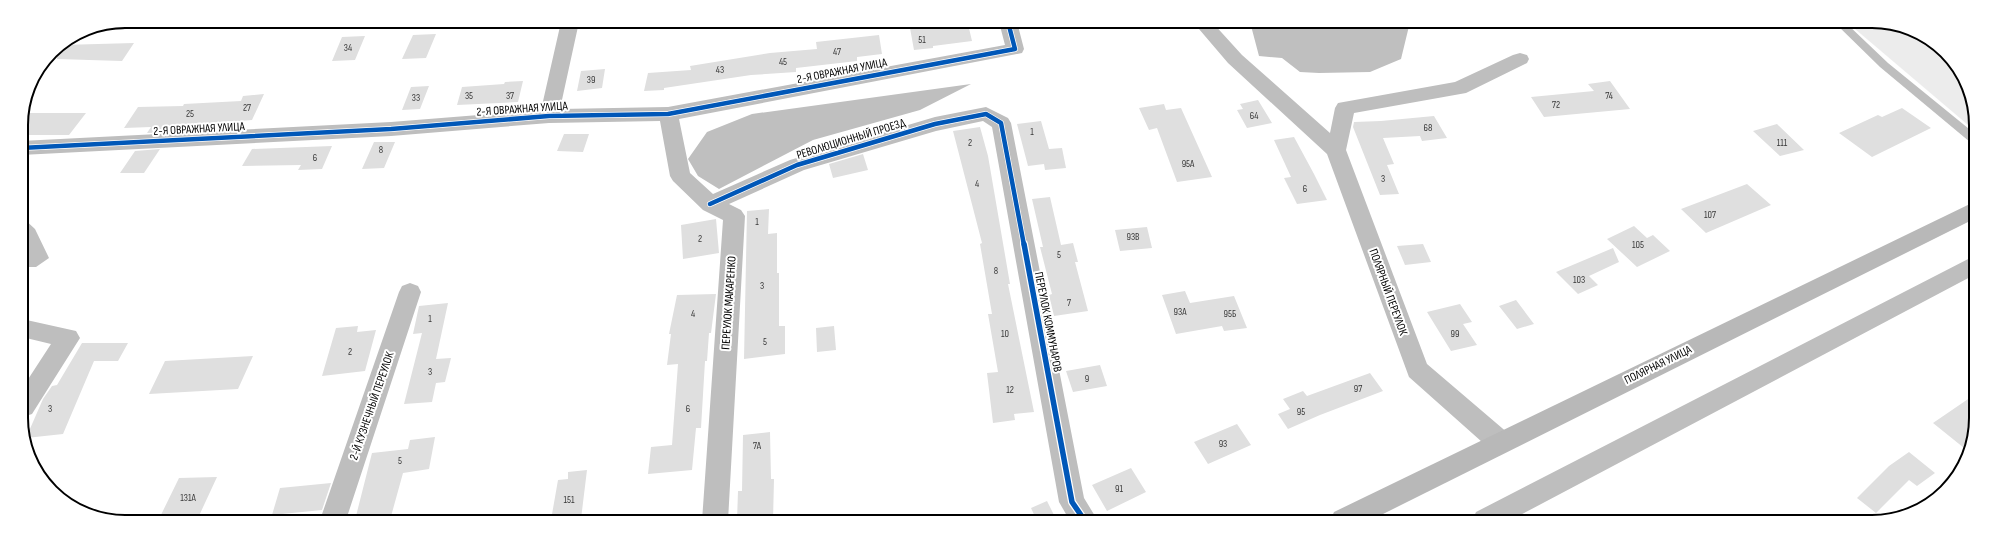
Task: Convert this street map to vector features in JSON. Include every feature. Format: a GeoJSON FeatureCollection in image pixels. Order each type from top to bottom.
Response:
{"type":"FeatureCollection","features":[{"type":"Feature","properties":{"kind":"street"},"geometry":{"type":"LineString","coordinates":[[549,116],[569,28]]}},
{"type":"Feature","properties":{"kind":"street","name":"2-Я ОВРАЖНАЯ УЛИЦА"},"geometry":{"type":"LineString","coordinates":[[28,148],[391,129],[549,116],[668,114],[1016,48],[1010,28]]}},
{"type":"Feature","properties":{"kind":"street"},"geometry":{"type":"LineString","coordinates":[[1207,28],[1235,59],[1336,150],[1345,108],[1459,88],[1520,59]]}},
{"type":"Feature","properties":{"kind":"street","name":"ПЕРЕУЛОК МАКАРЕНКО"},"geometry":{"type":"LineString","coordinates":[[668,114],[680,176],[710,204],[734,216],[715,515]]}},
{"type":"Feature","properties":{"kind":"street","name":"РЕВОЛЮЦИОННЫЙ ПРОЕЗД"},"geometry":{"type":"LineString","coordinates":[[710,204],[797,165],[935,124],[986,114],[1001,123]]}},
{"type":"Feature","properties":{"kind":"street","name":"ПЕРЕУЛОК КОММУНАРОВ"},"geometry":{"type":"LineString","coordinates":[[1001,123],[1072,502],[1081,515]]}},
{"type":"Feature","properties":{"kind":"street","name":"ПОЛЯРНЫЙ ПЕРЕУЛОК"},"geometry":{"type":"LineString","coordinates":[[1336,150],[1417,370],[1500,442]]}},
{"type":"Feature","properties":{"kind":"street","name":"ПОЛЯРНАЯ УЛИЦА"},"geometry":{"type":"LineString","coordinates":[[1355,515],[1500,442],[1969,212]]}},
{"type":"Feature","properties":{"kind":"street"},"geometry":{"type":"LineString","coordinates":[[1496,515],[1969,268]]}},
{"type":"Feature","properties":{"kind":"street","name":"2-Й КУЗНЕЧНЫЙ ПЕРЕУЛОК"},"geometry":{"type":"LineString","coordinates":[[336,515],[410,292]]}},
{"type":"Feature","properties":{"kind":"street"},"geometry":{"type":"LineString","coordinates":[[28,329],[68,338],[28,399]]}},
{"type":"Feature","properties":{"kind":"lane"},"geometry":{"type":"LineString","coordinates":[[1845,28],[1884,65],[1969,135]]}},
{"type":"Feature","properties":{"kind":"shaded area"},"geometry":{"type":"Polygon","coordinates":[[[1252,28],[1409,28],[1401,59],[1370,72],[1300,72],[1282,58],[1259,56],[1252,28]]]}},
{"type":"Feature","properties":{"kind":"shaded area"},"geometry":{"type":"Polygon","coordinates":[[[1854,28],[1884,29],[1903,33],[1915,38],[1931,48],[1949,66],[1962,88],[1966,100],[1969,126],[1854,28]]]}},
{"type":"Feature","properties":{"kind":"shaded area"},"geometry":{"type":"Polygon","coordinates":[[[971,84],[920,110],[813,140],[719,189],[698,176],[688,159],[707,132],[752,114],[971,84]]]}},
{"type":"Feature","properties":{"kind":"shaded area"},"geometry":{"type":"Polygon","coordinates":[[[28,223],[35,229],[49,258],[36,267],[28,267],[28,223]]]}},
{"type":"Feature","properties":{"kind":"building"},"geometry":{"type":"Polygon","coordinates":[[[910,28],[969,28],[972,41],[914,50],[910,28]]]}},
{"type":"Feature","properties":{"kind":"building"},"geometry":{"type":"Polygon","coordinates":[[[436,34],[426,58],[402,59],[413,35],[436,34]]]}},
{"type":"Feature","properties":{"kind":"building"},"geometry":{"type":"Polygon","coordinates":[[[879,35],[882,54],[857,57],[857,61],[796,68],[796,72],[751,75],[664,88],[664,90],[644,91],[648,73],[691,70],[690,66],[770,53],[817,49],[816,42],[879,35]]]}},
{"type":"Feature","properties":{"kind":"building"},"geometry":{"type":"Polygon","coordinates":[[[365,36],[355,60],[332,61],[342,37],[365,36]]]}},
{"type":"Feature","properties":{"kind":"building"},"geometry":{"type":"Polygon","coordinates":[[[134,43],[122,61],[57,59],[61,52],[70,45],[134,43]]]}},
{"type":"Feature","properties":{"kind":"building"},"geometry":{"type":"Polygon","coordinates":[[[605,69],[602,88],[577,91],[581,71],[605,69]]]}},
{"type":"Feature","properties":{"kind":"building"},"geometry":{"type":"Polygon","coordinates":[[[523,81],[518,102],[457,105],[462,87],[523,81]]]}},
{"type":"Feature","properties":{"kind":"building"},"geometry":{"type":"Polygon","coordinates":[[[1610,81],[1630,109],[1544,117],[1531,97],[1594,91],[1588,84],[1610,81]]]}},
{"type":"Feature","properties":{"kind":"building"},"geometry":{"type":"Polygon","coordinates":[[[429,86],[420,109],[402,110],[411,87],[429,86]]]}},
{"type":"Feature","properties":{"kind":"building"},"geometry":{"type":"Polygon","coordinates":[[[264,94],[252,120],[175,126],[172,132],[147,133],[151,127],[124,128],[138,107],[183,106],[184,104],[241,101],[243,96],[264,94]]]}},
{"type":"Feature","properties":{"kind":"building"},"geometry":{"type":"Polygon","coordinates":[[[1258,100],[1272,123],[1247,128],[1237,110],[1243,109],[1240,104],[1258,100]]]}},
{"type":"Feature","properties":{"kind":"building"},"geometry":{"type":"Polygon","coordinates":[[[1164,104],[1166,110],[1181,108],[1212,177],[1177,182],[1157,128],[1149,130],[1139,108],[1164,104]]]}},
{"type":"Feature","properties":{"kind":"building"},"geometry":{"type":"Polygon","coordinates":[[[1902,108],[1931,128],[1872,157],[1839,133],[1878,115],[1882,117],[1902,108]]]}},
{"type":"Feature","properties":{"kind":"building"},"geometry":{"type":"Polygon","coordinates":[[[29,113],[86,113],[69,135],[28,135],[29,113]]]}},
{"type":"Feature","properties":{"kind":"building"},"geometry":{"type":"Polygon","coordinates":[[[1434,116],[1447,138],[1422,141],[1420,136],[1383,138],[1394,164],[1387,165],[1399,194],[1380,195],[1353,127],[1354,122],[1434,116]]]}},
{"type":"Feature","properties":{"kind":"building"},"geometry":{"type":"Polygon","coordinates":[[[1041,121],[1049,149],[1062,148],[1066,168],[1045,170],[1044,164],[1028,166],[1017,124],[1041,121]]]}},
{"type":"Feature","properties":{"kind":"building"},"geometry":{"type":"Polygon","coordinates":[[[1777,124],[1804,150],[1780,156],[1753,131],[1777,124]]]}},
{"type":"Feature","properties":{"kind":"building"},"geometry":{"type":"Polygon","coordinates":[[[980,127],[988,156],[1010,284],[1008,284],[1034,412],[1014,414],[1015,420],[993,423],[987,373],[998,372],[988,314],[992,314],[980,244],[982,243],[953,131],[980,127]]]}},
{"type":"Feature","properties":{"kind":"building"},"geometry":{"type":"Polygon","coordinates":[[[564,134],[589,134],[583,152],[557,151],[564,134]]]}},
{"type":"Feature","properties":{"kind":"building"},"geometry":{"type":"Polygon","coordinates":[[[1294,137],[1327,200],[1297,204],[1284,178],[1291,177],[1274,140],[1294,137]]]}},
{"type":"Feature","properties":{"kind":"building"},"geometry":{"type":"Polygon","coordinates":[[[374,142],[395,142],[384,168],[362,169],[374,142]]]}},
{"type":"Feature","properties":{"kind":"building"},"geometry":{"type":"Polygon","coordinates":[[[332,146],[322,169],[298,170],[301,165],[242,166],[252,149],[332,146]]]}},
{"type":"Feature","properties":{"kind":"building"},"geometry":{"type":"Polygon","coordinates":[[[160,149],[144,173],[120,173],[135,151],[160,149]]]}},
{"type":"Feature","properties":{"kind":"building"},"geometry":{"type":"Polygon","coordinates":[[[863,154],[868,170],[833,178],[829,164],[863,154]]]}},
{"type":"Feature","properties":{"kind":"building"},"geometry":{"type":"Polygon","coordinates":[[[1747,184],[1771,205],[1706,233],[1681,209],[1747,184]]]}},
{"type":"Feature","properties":{"kind":"building"},"geometry":{"type":"Polygon","coordinates":[[[1050,197],[1061,245],[1073,243],[1078,262],[1075,262],[1088,311],[1054,316],[1049,295],[1052,294],[1040,247],[1043,247],[1032,199],[1050,197]]]}},
{"type":"Feature","properties":{"kind":"building"},"geometry":{"type":"Polygon","coordinates":[[[769,209],[768,234],[777,233],[779,326],[785,326],[785,354],[744,359],[747,211],[769,209]]]}},
{"type":"Feature","properties":{"kind":"building"},"geometry":{"type":"Polygon","coordinates":[[[716,219],[719,253],[683,259],[681,225],[716,219]]]}},
{"type":"Feature","properties":{"kind":"building"},"geometry":{"type":"Polygon","coordinates":[[[1634,226],[1647,238],[1653,235],[1670,251],[1637,267],[1607,239],[1634,226]]]}},
{"type":"Feature","properties":{"kind":"building"},"geometry":{"type":"Polygon","coordinates":[[[1147,227],[1152,248],[1120,251],[1115,230],[1147,227]]]}},
{"type":"Feature","properties":{"kind":"building"},"geometry":{"type":"Polygon","coordinates":[[[1423,244],[1431,262],[1405,265],[1397,246],[1423,244]]]}},
{"type":"Feature","properties":{"kind":"building"},"geometry":{"type":"Polygon","coordinates":[[[1613,248],[1619,262],[1589,276],[1598,285],[1578,294],[1556,272],[1613,248]]]}},
{"type":"Feature","properties":{"kind":"building"},"geometry":{"type":"Polygon","coordinates":[[[1185,291],[1190,303],[1234,296],[1247,328],[1224,331],[1222,326],[1176,334],[1162,295],[1185,291]]]}},
{"type":"Feature","properties":{"kind":"building"},"geometry":{"type":"Polygon","coordinates":[[[716,294],[711,333],[709,333],[707,361],[705,361],[701,428],[696,428],[692,470],[648,474],[651,447],[672,445],[678,364],[667,365],[671,334],[669,334],[677,295],[716,294]]]}},
{"type":"Feature","properties":{"kind":"building"},"geometry":{"type":"Polygon","coordinates":[[[1516,300],[1534,324],[1517,329],[1499,306],[1516,300]]]}},
{"type":"Feature","properties":{"kind":"building"},"geometry":{"type":"Polygon","coordinates":[[[448,303],[436,359],[451,358],[445,382],[436,383],[432,402],[404,404],[422,333],[413,334],[419,306],[448,303]]]}},
{"type":"Feature","properties":{"kind":"building"},"geometry":{"type":"Polygon","coordinates":[[[1460,304],[1472,322],[1463,324],[1477,345],[1451,351],[1427,312],[1460,304]]]}},
{"type":"Feature","properties":{"kind":"building"},"geometry":{"type":"Polygon","coordinates":[[[358,326],[357,332],[376,330],[365,371],[322,376],[336,328],[358,326]]]}},
{"type":"Feature","properties":{"kind":"building"},"geometry":{"type":"Polygon","coordinates":[[[834,326],[836,350],[817,352],[816,328],[834,326]]]}},
{"type":"Feature","properties":{"kind":"building"},"geometry":{"type":"Polygon","coordinates":[[[82,343],[128,343],[118,361],[94,361],[63,434],[30,438],[29,431],[43,399],[52,386],[57,385],[82,343]]]}},
{"type":"Feature","properties":{"kind":"building"},"geometry":{"type":"Polygon","coordinates":[[[253,356],[238,389],[149,394],[165,361],[253,356]]]}},
{"type":"Feature","properties":{"kind":"building"},"geometry":{"type":"Polygon","coordinates":[[[1100,365],[1107,386],[1073,392],[1066,371],[1100,365]]]}},
{"type":"Feature","properties":{"kind":"building"},"geometry":{"type":"Polygon","coordinates":[[[1370,373],[1383,391],[1288,429],[1278,414],[1290,409],[1283,399],[1303,391],[1307,396],[1370,373]]]}},
{"type":"Feature","properties":{"kind":"building"},"geometry":{"type":"Polygon","coordinates":[[[1969,398],[1968,430],[1964,448],[1933,423],[1969,398]]]}},
{"type":"Feature","properties":{"kind":"building"},"geometry":{"type":"Polygon","coordinates":[[[1237,424],[1251,445],[1208,464],[1194,442],[1237,424]]]}},
{"type":"Feature","properties":{"kind":"building"},"geometry":{"type":"Polygon","coordinates":[[[770,432],[771,479],[774,479],[773,515],[737,515],[738,491],[742,491],[743,435],[770,432]]]}},
{"type":"Feature","properties":{"kind":"building"},"geometry":{"type":"Polygon","coordinates":[[[435,437],[429,469],[403,473],[391,515],[356,515],[372,453],[408,449],[410,440],[435,437]]]}},
{"type":"Feature","properties":{"kind":"building"},"geometry":{"type":"Polygon","coordinates":[[[1909,452],[1935,473],[1917,486],[1909,480],[1876,513],[1857,498],[1889,466],[1909,452]]]}},
{"type":"Feature","properties":{"kind":"building"},"geometry":{"type":"Polygon","coordinates":[[[1131,468],[1146,492],[1107,511],[1092,485],[1131,468]]]}},
{"type":"Feature","properties":{"kind":"building"},"geometry":{"type":"Polygon","coordinates":[[[587,470],[581,515],[552,515],[558,480],[568,479],[568,472],[587,470]]]}},
{"type":"Feature","properties":{"kind":"building"},"geometry":{"type":"Polygon","coordinates":[[[217,477],[199,515],[161,515],[179,478],[217,477]]]}},
{"type":"Feature","properties":{"kind":"building"},"geometry":{"type":"Polygon","coordinates":[[[331,483],[322,510],[272,515],[280,488],[331,483]]]}},
{"type":"Feature","properties":{"kind":"building"},"geometry":{"type":"Polygon","coordinates":[[[1047,501],[1054,515],[1034,515],[1031,508],[1047,501]]]}},
{"type":"Feature","properties":{"kind":"cycle path"},"geometry":{"type":"LineString","coordinates":[[28,148],[391,129],[549,116],[668,114],[1015,49],[1010,28]]}},
{"type":"Feature","properties":{"kind":"cycle path"},"geometry":{"type":"LineString","coordinates":[[710,204],[797,165],[935,124],[986,114],[1001,123],[1072,502],[1081,515]]}}]}
